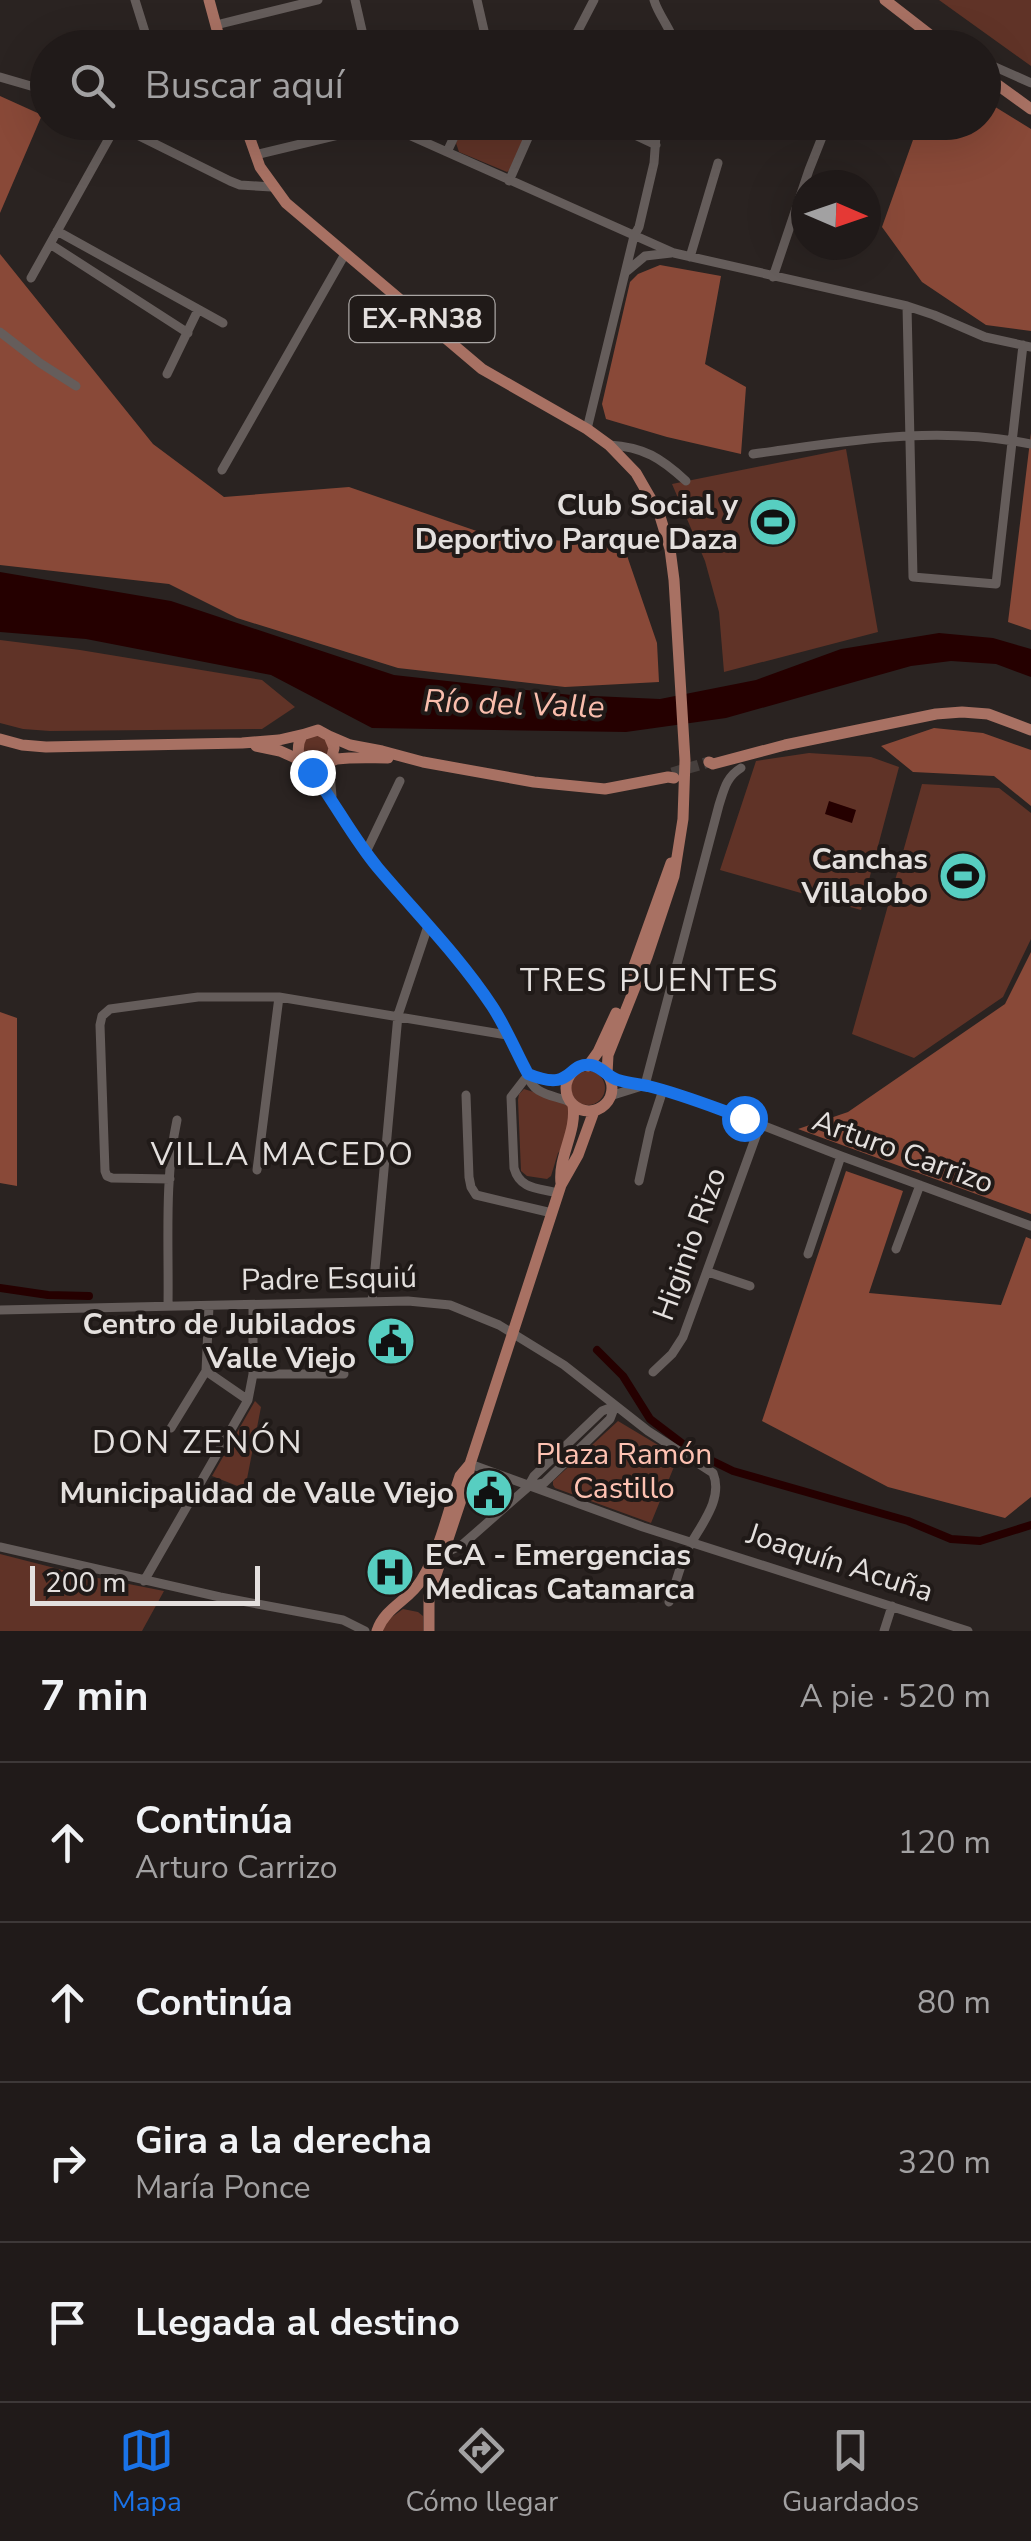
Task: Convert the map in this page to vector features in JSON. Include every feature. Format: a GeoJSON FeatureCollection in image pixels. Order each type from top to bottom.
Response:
{"type":"FeatureCollection","features":[{"type":"Feature","properties":{"kind":"main road"},"geometry":{"type":"LineString","coordinates":[[209,0],[217,30]]}},
{"type":"Feature","properties":{"kind":"main road"},"geometry":{"type":"LineString","coordinates":[[886,0],[924,30]]}},
{"type":"Feature","properties":{"kind":"main road"},"geometry":{"type":"LineString","coordinates":[[1001,87],[1031,109]]}},
{"type":"Feature","properties":{"kind":"main road","name":"EX-RN38"},"geometry":{"type":"LineString","coordinates":[[250,140],[272,187],[345,254],[482,369],[610,445],[648,492],[666,532],[681,668],[684,803],[674,876],[608,1055],[610,1096]]}},
{"type":"Feature","properties":{"kind":"main road"},"geometry":{"type":"LineString","coordinates":[[710,765],[784,745],[936,714],[988,714],[1031,730]]}},
{"type":"Feature","properties":{"kind":"main road"},"geometry":{"type":"LineString","coordinates":[[0,739],[46,746],[242,743],[279,740],[318,730],[350,745],[417,760],[585,788],[619,788],[671,776]]}},
{"type":"Feature","properties":{"kind":"main road"},"geometry":{"type":"LineString","coordinates":[[304,734],[297,746],[305,764]]}},
{"type":"Feature","properties":{"kind":"main road"},"geometry":{"type":"LineString","coordinates":[[329,736],[334,748],[330,761]]}},
{"type":"Feature","properties":{"kind":"main road"},"geometry":{"type":"LineString","coordinates":[[242,743],[280,751],[320,767],[330,761],[367,757],[417,760]]}},
{"type":"Feature","properties":{"kind":"main road","name":"EX-RN38"},"geometry":{"type":"LineString","coordinates":[[588,1066],[614,1018],[678,845]]}},
{"type":"Feature","properties":{"kind":"main road"},"geometry":{"type":"LineString","coordinates":[[560,1189],[560,1171],[574,1123],[566,1089],[568,1078],[588,1066],[601,1069],[608,1076]]}},
{"type":"Feature","properties":{"kind":"main road"},"geometry":{"type":"LineString","coordinates":[[572,1103],[581,1110],[594,1110],[606,1104],[610,1096]]}},
{"type":"Feature","properties":{"kind":"main road"},"geometry":{"type":"LineString","coordinates":[[430,1626],[429,1596],[470,1464],[560,1189],[594,1110]]}},
{"type":"Feature","properties":{"kind":"main road"},"geometry":{"type":"LineString","coordinates":[[377,1631],[384,1616],[417,1588],[426,1572],[460,1476],[470,1464]]}},
{"type":"Feature","properties":{"kind":"main road"},"geometry":{"type":"LineString","coordinates":[[399,1604],[419,1604],[430,1626]]}},
{"type":"Feature","properties":{"kind":"street"},"geometry":{"type":"LineString","coordinates":[[135,0],[144,30]]}},
{"type":"Feature","properties":{"kind":"street"},"geometry":{"type":"LineString","coordinates":[[216,25],[318,0]]}},
{"type":"Feature","properties":{"kind":"street"},"geometry":{"type":"LineString","coordinates":[[355,0],[362,30]]}},
{"type":"Feature","properties":{"kind":"street"},"geometry":{"type":"LineString","coordinates":[[477,0],[484,30]]}},
{"type":"Feature","properties":{"kind":"street"},"geometry":{"type":"LineString","coordinates":[[579,30],[594,0]]}},
{"type":"Feature","properties":{"kind":"street"},"geometry":{"type":"LineString","coordinates":[[654,0],[669,30]]}},
{"type":"Feature","properties":{"kind":"street"},"geometry":{"type":"LineString","coordinates":[[1001,70],[1031,83]]}},
{"type":"Feature","properties":{"kind":"street"},"geometry":{"type":"LineString","coordinates":[[0,77],[30,86]]}},
{"type":"Feature","properties":{"kind":"street"},"geometry":{"type":"LineString","coordinates":[[32,278],[106,140]]}},
{"type":"Feature","properties":{"kind":"street"},"geometry":{"type":"LineString","coordinates":[[147,140],[240,185],[272,187]]}},
{"type":"Feature","properties":{"kind":"street"},"geometry":{"type":"LineString","coordinates":[[255,155],[315,140]]}},
{"type":"Feature","properties":{"kind":"street"},"geometry":{"type":"LineString","coordinates":[[421,140],[674,253],[907,306],[978,335],[1027,346],[996,584],[913,577],[907,306]]}},
{"type":"Feature","properties":{"kind":"street"},"geometry":{"type":"LineString","coordinates":[[447,152],[453,140]]}},
{"type":"Feature","properties":{"kind":"street"},"geometry":{"type":"LineString","coordinates":[[509,180],[526,140]]}},
{"type":"Feature","properties":{"kind":"street"},"geometry":{"type":"LineString","coordinates":[[645,140],[656,145]]}},
{"type":"Feature","properties":{"kind":"street"},"geometry":{"type":"LineString","coordinates":[[588,429],[654,164],[656,140]]}},
{"type":"Feature","properties":{"kind":"street"},"geometry":{"type":"LineString","coordinates":[[773,277],[821,140]]}},
{"type":"Feature","properties":{"kind":"street"},"geometry":{"type":"LineString","coordinates":[[690,257],[718,162]]}},
{"type":"Feature","properties":{"kind":"street"},"geometry":{"type":"LineString","coordinates":[[58,231],[223,323]]}},
{"type":"Feature","properties":{"kind":"street"},"geometry":{"type":"LineString","coordinates":[[50,244],[188,333]]}},
{"type":"Feature","properties":{"kind":"street"},"geometry":{"type":"LineString","coordinates":[[625,273],[645,256],[674,253]]}},
{"type":"Feature","properties":{"kind":"street"},"geometry":{"type":"LineString","coordinates":[[222,470],[345,254]]}},
{"type":"Feature","properties":{"kind":"street"},"geometry":{"type":"LineString","coordinates":[[167,374],[198,310]]}},
{"type":"Feature","properties":{"kind":"street"},"geometry":{"type":"LineString","coordinates":[[0,332],[76,386]]}},
{"type":"Feature","properties":{"kind":"street"},"geometry":{"type":"LineString","coordinates":[[752,454],[910,434],[963,435],[1031,444]]}},
{"type":"Feature","properties":{"kind":"street"},"geometry":{"type":"LineString","coordinates":[[610,445],[645,451],[686,481]]}},
{"type":"Feature","properties":{"kind":"street"},"geometry":{"type":"LineString","coordinates":[[330,761],[333,799]]}},
{"type":"Feature","properties":{"kind":"street"},"geometry":{"type":"LineString","coordinates":[[305,764],[333,799],[366,852],[486,998],[530,1084],[572,1103]]}},
{"type":"Feature","properties":{"kind":"street"},"geometry":{"type":"LineString","coordinates":[[610,1096],[645,1085],[726,781],[741,768]]}},
{"type":"Feature","properties":{"kind":"street"},"geometry":{"type":"LineString","coordinates":[[366,852],[400,781]]}},
{"type":"Feature","properties":{"kind":"street"},"geometry":{"type":"LineString","coordinates":[[372,1302],[398,1016],[428,926]]}},
{"type":"Feature","properties":{"kind":"street"},"geometry":{"type":"LineString","coordinates":[[170,1180],[107,1176],[100,1025],[102,1016],[110,1009],[198,997],[278,997],[507,1034]]}},
{"type":"Feature","properties":{"kind":"street"},"geometry":{"type":"LineString","coordinates":[[257,1170],[278,997]]}},
{"type":"Feature","properties":{"kind":"street"},"geometry":{"type":"LineString","coordinates":[[528,1074],[545,1082],[568,1078]]}},
{"type":"Feature","properties":{"kind":"street"},"geometry":{"type":"LineString","coordinates":[[528,1074],[512,1097],[514,1168],[524,1184],[560,1189]]}},
{"type":"Feature","properties":{"kind":"street","name":"Arturo Carrizo"},"geometry":{"type":"LineString","coordinates":[[608,1076],[663,1090],[760,1124],[1031,1226]]}},
{"type":"Feature","properties":{"kind":"street"},"geometry":{"type":"LineString","coordinates":[[638,1182],[663,1090]]}},
{"type":"Feature","properties":{"kind":"street"},"geometry":{"type":"LineString","coordinates":[[466,1095],[470,1177],[476,1195],[552,1213]]}},
{"type":"Feature","properties":{"kind":"street"},"geometry":{"type":"LineString","coordinates":[[168,1306],[170,1180],[176,1120]]}},
{"type":"Feature","properties":{"kind":"street","name":"Higinio Rizo"},"geometry":{"type":"LineString","coordinates":[[653,1372],[684,1337],[760,1124]]}},
{"type":"Feature","properties":{"kind":"street"},"geometry":{"type":"LineString","coordinates":[[808,1254],[841,1156]]}},
{"type":"Feature","properties":{"kind":"street"},"geometry":{"type":"LineString","coordinates":[[896,1249],[920,1185]]}},
{"type":"Feature","properties":{"kind":"street"},"geometry":{"type":"LineString","coordinates":[[708,1272],[750,1286]]}},
{"type":"Feature","properties":{"kind":"street","name":"Padre Esquiú"},"geometry":{"type":"LineString","coordinates":[[0,1310],[426,1301],[450,1305],[499,1325],[575,1373],[648,1430],[714,1474],[715,1495],[694,1542]]}},
{"type":"Feature","properties":{"kind":"street"},"geometry":{"type":"LineString","coordinates":[[172,1428],[206,1371],[209,1306]]}},
{"type":"Feature","properties":{"kind":"street"},"geometry":{"type":"LineString","coordinates":[[144,1581],[248,1400],[253,1306]]}},
{"type":"Feature","properties":{"kind":"street"},"geometry":{"type":"LineString","coordinates":[[206,1371],[248,1400]]}},
{"type":"Feature","properties":{"kind":"street"},"geometry":{"type":"LineString","coordinates":[[252,1374],[344,1374]]}},
{"type":"Feature","properties":{"kind":"street"},"geometry":{"type":"LineString","coordinates":[[443,1554],[462,1545],[528,1486],[544,1484],[610,1419],[615,1406]]}},
{"type":"Feature","properties":{"kind":"street","name":"Joaquín Acuña"},"geometry":{"type":"LineString","coordinates":[[470,1464],[643,1527],[968,1631]]}},
{"type":"Feature","properties":{"kind":"street"},"geometry":{"type":"LineString","coordinates":[[669,1602],[687,1550],[694,1542]]}},
{"type":"Feature","properties":{"kind":"street"},"geometry":{"type":"LineString","coordinates":[[0,1547],[144,1581],[342,1620],[365,1631]]}},
{"type":"Feature","properties":{"kind":"street"},"geometry":{"type":"LineString","coordinates":[[884,1631],[892,1606]]}},
{"type":"Feature","properties":{"kind":"green space"},"geometry":{"type":"Polygon","coordinates":[[[939,0],[1031,0],[1031,66],[1001,44],[1001,30],[981,30],[939,0]]]}},
{"type":"Feature","properties":{"kind":"green space"},"geometry":{"type":"Polygon","coordinates":[[[524,140],[507,172],[459,152],[456,143],[524,140]]]}},
{"type":"Feature","properties":{"kind":"green space","name":"Club Social y Deportivo Parque Daza"},"geometry":{"type":"Polygon","coordinates":[[[846,449],[878,632],[724,672],[719,612],[705,561],[672,484],[846,449]]]}},
{"type":"Feature","properties":{"kind":"green space"},"geometry":{"type":"Polygon","coordinates":[[[0,640],[262,680],[295,707],[262,729],[23,729],[0,723],[0,640]]]}},
{"type":"Feature","properties":{"kind":"green space"},"geometry":{"type":"Polygon","coordinates":[[[318,734],[329,743],[328,757],[321,763],[306,761],[301,743],[318,734]]]}},
{"type":"Feature","properties":{"kind":"green space"},"geometry":{"type":"Polygon","coordinates":[[[809,753],[871,757],[899,767],[861,910],[720,870],[756,761],[809,753]]]}},
{"type":"Feature","properties":{"kind":"green space","name":"Canchas Villalobo"},"geometry":{"type":"Polygon","coordinates":[[[922,784],[999,788],[1031,813],[1031,939],[1003,997],[914,1058],[852,1034],[922,784]]]}},
{"type":"Feature","properties":{"kind":"green space"},"geometry":{"type":"Polygon","coordinates":[[[588,1071],[600,1076],[605,1088],[600,1100],[588,1105],[576,1100],[571,1088],[576,1076],[588,1071]]]}},
{"type":"Feature","properties":{"kind":"green space"},"geometry":{"type":"Polygon","coordinates":[[[524,1089],[559,1100],[570,1108],[565,1146],[547,1179],[527,1176],[521,1171],[518,1100],[524,1089]]]}},
{"type":"Feature","properties":{"kind":"green space"},"geometry":{"type":"Polygon","coordinates":[[[255,1401],[261,1407],[245,1489],[212,1476],[255,1401]]]}},
{"type":"Feature","properties":{"kind":"green space","name":"Plaza Ramón Castillo"},"geometry":{"type":"Polygon","coordinates":[[[618,1421],[678,1457],[651,1523],[553,1485],[618,1421]]]}},
{"type":"Feature","properties":{"kind":"green space"},"geometry":{"type":"Polygon","coordinates":[[[0,1554],[164,1591],[142,1631],[0,1631],[0,1554]]]}},
{"type":"Feature","properties":{"kind":"green space"},"geometry":{"type":"Polygon","coordinates":[[[403,1609],[423,1616],[423,1631],[381,1631],[385,1622],[403,1609]]]}},
{"type":"Feature","properties":{"kind":"shaded area"},"geometry":{"type":"Polygon","coordinates":[[[0,96],[30,110],[31,140],[0,213],[0,96]]]}},
{"type":"Feature","properties":{"kind":"shaded area"},"geometry":{"type":"Polygon","coordinates":[[[1001,110],[1031,129],[1031,331],[986,325],[922,282],[882,227],[913,140],[1001,140],[1001,110]]]}},
{"type":"Feature","properties":{"kind":"shaded area"},"geometry":{"type":"Polygon","coordinates":[[[0,254],[153,444],[224,497],[349,487],[494,537],[623,544],[657,643],[659,682],[565,687],[398,668],[237,618],[169,584],[0,565],[0,254]]]}},
{"type":"Feature","properties":{"kind":"shaded area"},"geometry":{"type":"Polygon","coordinates":[[[660,265],[721,276],[705,364],[746,387],[741,454],[606,419],[602,404],[630,282],[638,274],[660,265]]]}},
{"type":"Feature","properties":{"kind":"shaded area"},"geometry":{"type":"Polygon","coordinates":[[[1031,433],[1031,630],[1008,622],[1031,433]]]}},
{"type":"Feature","properties":{"kind":"shaded area"},"geometry":{"type":"Polygon","coordinates":[[[934,728],[983,733],[1031,750],[1031,806],[994,776],[913,772],[881,746],[934,728]]]}},
{"type":"Feature","properties":{"kind":"shaded area"},"geometry":{"type":"Polygon","coordinates":[[[1031,952],[1031,1214],[798,1129],[848,1112],[1005,1004],[1031,952]]]}},
{"type":"Feature","properties":{"kind":"shaded area"},"geometry":{"type":"Polygon","coordinates":[[[0,1012],[17,1018],[17,1186],[0,1183],[0,1012]]]}},
{"type":"Feature","properties":{"kind":"shaded area"},"geometry":{"type":"Polygon","coordinates":[[[846,1171],[903,1191],[869,1293],[1001,1305],[1026,1237],[1031,1239],[1031,1497],[1005,1518],[888,1487],[762,1421],[846,1171]]]}},
{"type":"Feature","properties":{"kind":"water","name":"Río del Valle"},"geometry":{"type":"Polygon","coordinates":[[[0,572],[171,601],[394,675],[571,695],[660,699],[756,680],[841,649],[939,633],[993,638],[1031,649],[1031,677],[996,664],[951,661],[911,666],[726,718],[626,732],[372,728],[271,675],[86,639],[0,632],[0,572]]]}},
{"type":"Feature","properties":{"kind":"water"},"geometry":{"type":"Polygon","coordinates":[[[829,801],[856,810],[852,823],[825,814],[829,801]]]}},
{"type":"Feature","properties":{"kind":"waterway"},"geometry":{"type":"LineString","coordinates":[[0,1288],[89,1296]]}},
{"type":"Feature","properties":{"kind":"waterway"},"geometry":{"type":"LineString","coordinates":[[597,1350],[623,1376],[650,1419],[692,1451],[733,1471],[908,1521],[951,1539],[980,1541],[1031,1525]]}},
{"type":"Feature","properties":{"kind":"tunnel"},"geometry":{"type":"LineString","coordinates":[[672,773],[709,762]]}},
{"type":"Feature","properties":{"kind":"place","name":"Club Social y Deportivo Parque Daza"},"geometry":{"type":"Point","coordinates":[773,522]}},
{"type":"Feature","properties":{"kind":"place","name":"Canchas Villalobo"},"geometry":{"type":"Point","coordinates":[963,876]}},
{"type":"Feature","properties":{"kind":"place","name":"Centro de Jubilados Valle Viejo"},"geometry":{"type":"Point","coordinates":[391,1341]}},
{"type":"Feature","properties":{"kind":"place","name":"Municipalidad de Valle Viejo"},"geometry":{"type":"Point","coordinates":[489,1493]}},
{"type":"Feature","properties":{"kind":"place","name":"ECA - Emergencias Medicas Catamarca"},"geometry":{"type":"Point","coordinates":[390,1572]}},
{"type":"Feature","properties":{"kind":"district","name":"TRES PUENTES"},"geometry":{"type":"Point","coordinates":[650,980]}},
{"type":"Feature","properties":{"kind":"district","name":"VILLA MACEDO"},"geometry":{"type":"Point","coordinates":[283,1154]}},
{"type":"Feature","properties":{"kind":"district","name":"DON ZENÓN"},"geometry":{"type":"Point","coordinates":[198,1442]}},
{"type":"Feature","properties":{"kind":"route"},"geometry":{"type":"LineString","coordinates":[[312,772],[377,866],[494,1009],[528,1074],[555,1082],[590,1065],[608,1077],[663,1090],[744,1118]]}}]}
